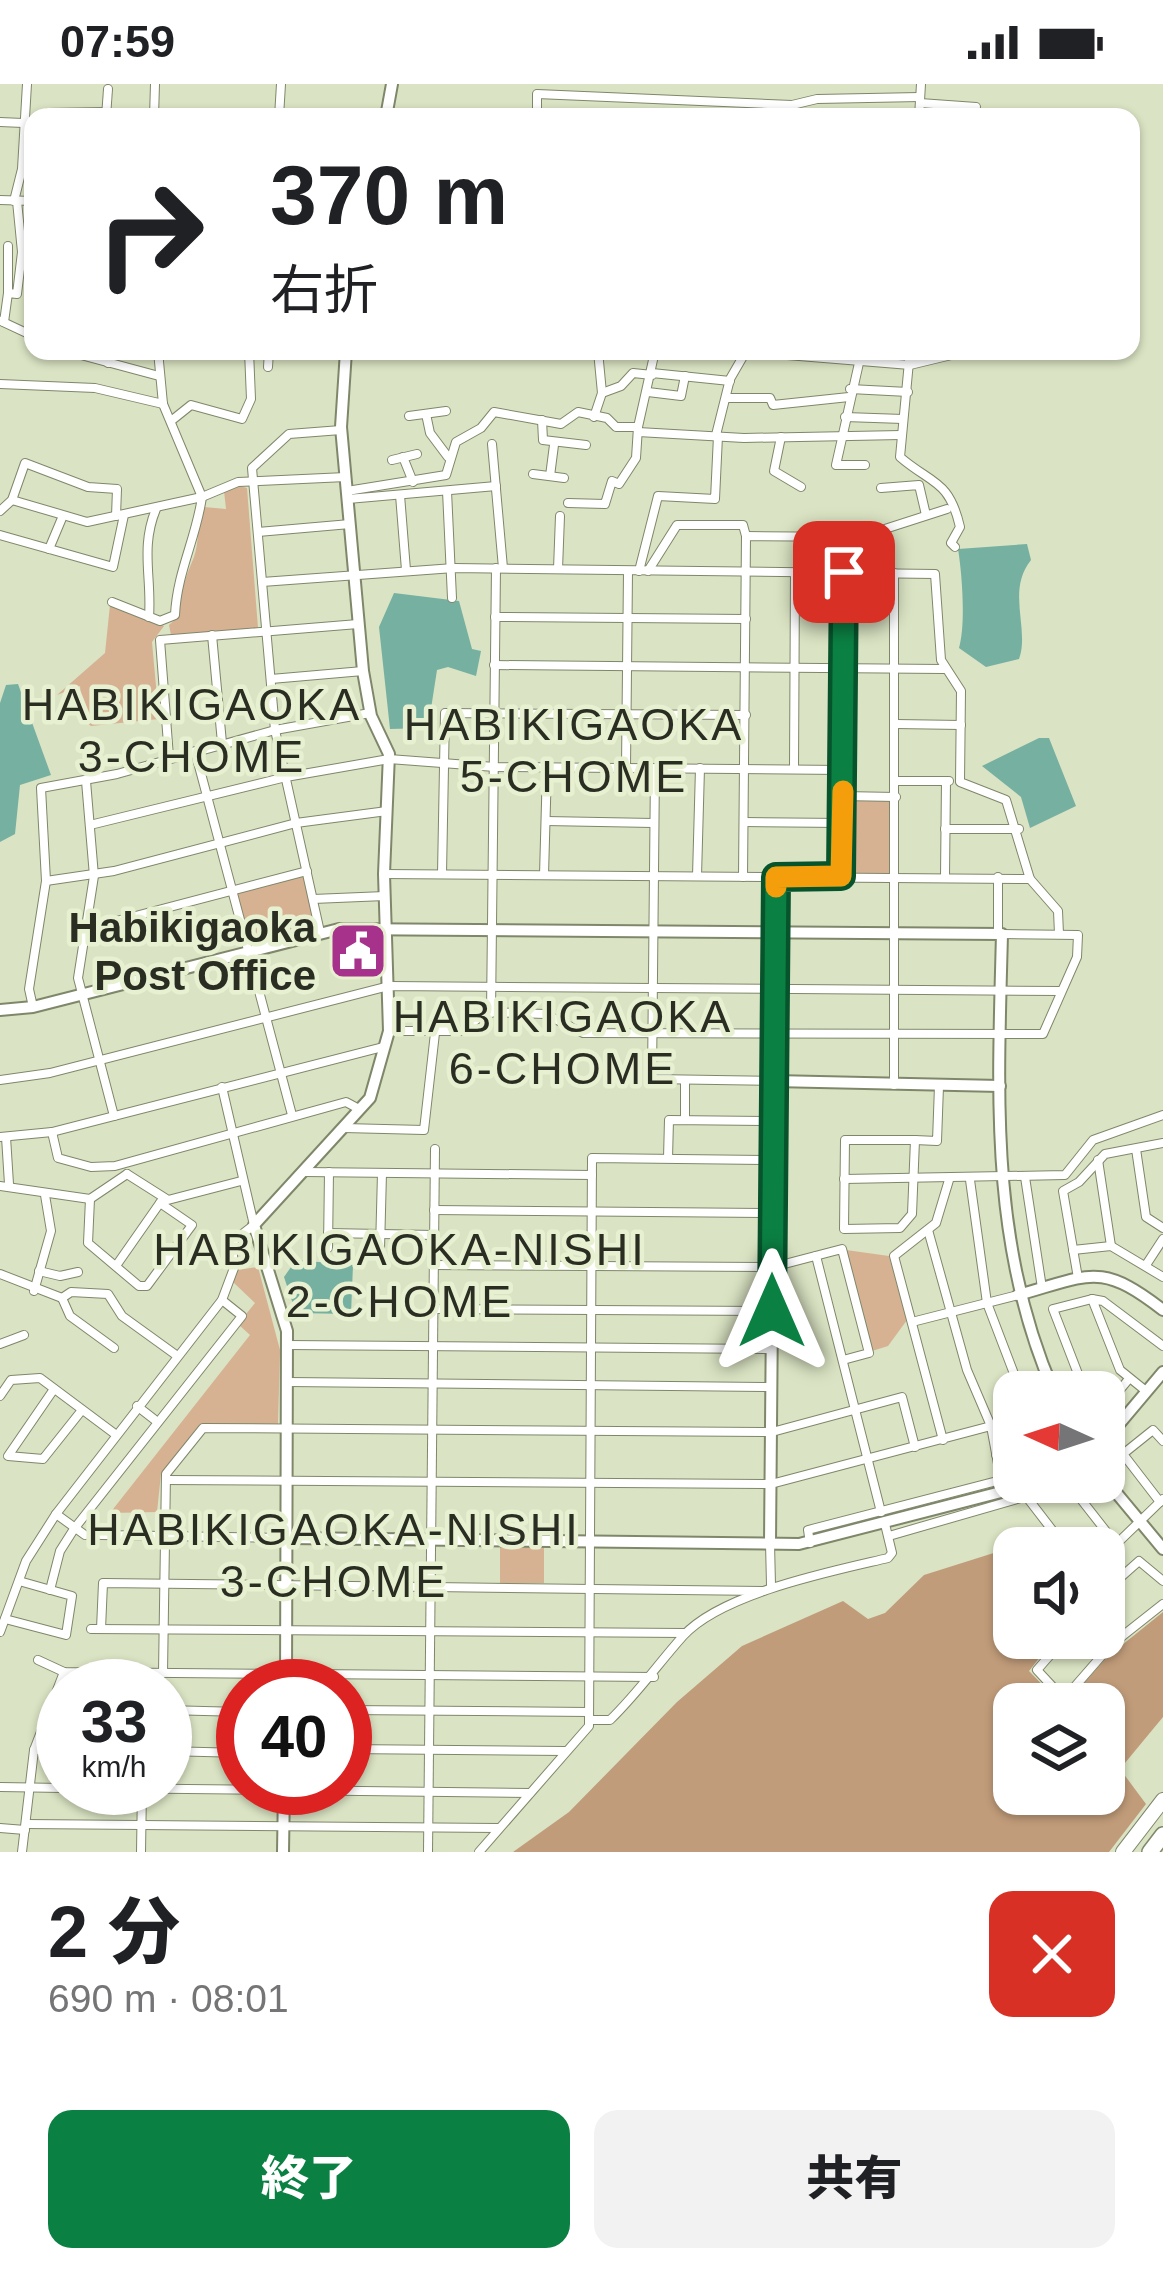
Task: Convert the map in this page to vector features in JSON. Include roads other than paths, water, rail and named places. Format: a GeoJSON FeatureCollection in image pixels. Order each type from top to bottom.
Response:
{"type":"FeatureCollection","features":[{"type":"Feature","properties":{"kind":"highway"},"geometry":{"type":"LineString","coordinates":[[1150,1852],[1163,1835]]}},
{"type":"Feature","properties":{"kind":"main road"},"geometry":{"type":"LineString","coordinates":[[1123,1852],[1163,1800]]}},
{"type":"Feature","properties":{"kind":"street"},"geometry":{"type":"LineString","coordinates":[[920,108],[921,84]]}},
{"type":"Feature","properties":{"kind":"street"},"geometry":{"type":"LineString","coordinates":[[106,108],[108,89]]}},
{"type":"Feature","properties":{"kind":"street"},"geometry":{"type":"LineString","coordinates":[[538,108],[537,94],[792,105],[817,99],[920,100],[976,107]]}},
{"type":"Feature","properties":{"kind":"street"},"geometry":{"type":"LineString","coordinates":[[8,293],[17,294],[21,270],[15,201],[22,169],[24,113]]}},
{"type":"Feature","properties":{"kind":"street"},"geometry":{"type":"LineString","coordinates":[[0,122],[23,123]]}},
{"type":"Feature","properties":{"kind":"street"},"geometry":{"type":"LineString","coordinates":[[0,200],[24,201]]}},
{"type":"Feature","properties":{"kind":"street"},"geometry":{"type":"LineString","coordinates":[[2,321],[8,293],[3,261],[8,246]]}},
{"type":"Feature","properties":{"kind":"street"},"geometry":{"type":"LineString","coordinates":[[97,360],[159,376]]}},
{"type":"Feature","properties":{"kind":"street"},"geometry":{"type":"LineString","coordinates":[[112,602],[160,621],[175,615],[176,578],[192,554],[192,527],[202,497],[163,404],[158,360]]}},
{"type":"Feature","properties":{"kind":"street"},"geometry":{"type":"LineString","coordinates":[[171,421],[191,405],[242,419],[251,399],[249,360]]}},
{"type":"Feature","properties":{"kind":"street"},"geometry":{"type":"LineString","coordinates":[[268,360],[268,367]]}},
{"type":"Feature","properties":{"kind":"street"},"geometry":{"type":"LineString","coordinates":[[0,1633],[19,1581],[56,1514],[222,1300],[234,1268],[232,1242],[305,1172],[374,1092],[387,1046],[384,874],[389,759],[370,713],[363,671],[341,430],[345,360]]}},
{"type":"Feature","properties":{"kind":"street"},"geometry":{"type":"LineString","coordinates":[[595,416],[602,393],[599,360]]}},
{"type":"Feature","properties":{"kind":"street"},"geometry":{"type":"LineString","coordinates":[[568,503],[605,503],[613,482],[620,484],[635,458],[654,360]]}},
{"type":"Feature","properties":{"kind":"street"},"geometry":{"type":"LineString","coordinates":[[626,768],[628,618],[658,496],[716,499],[717,436],[737,360]]}},
{"type":"Feature","properties":{"kind":"street"},"geometry":{"type":"LineString","coordinates":[[837,360],[910,365],[931,360]]}},
{"type":"Feature","properties":{"kind":"street"},"geometry":{"type":"LineString","coordinates":[[910,360],[902,460],[930,473],[954,499],[960,527],[951,543],[955,547]]}},
{"type":"Feature","properties":{"kind":"street"},"geometry":{"type":"LineString","coordinates":[[859,363],[836,464],[865,464]]}},
{"type":"Feature","properties":{"kind":"street"},"geometry":{"type":"LineString","coordinates":[[602,393],[621,386],[633,373],[730,381]]}},
{"type":"Feature","properties":{"kind":"street"},"geometry":{"type":"LineString","coordinates":[[648,392],[681,396],[685,376]]}},
{"type":"Feature","properties":{"kind":"street"},"geometry":{"type":"LineString","coordinates":[[0,384],[95,388],[163,404]]}},
{"type":"Feature","properties":{"kind":"street"},"geometry":{"type":"LineString","coordinates":[[728,398],[770,398],[773,405],[849,393],[908,392]]}},
{"type":"Feature","properties":{"kind":"street"},"geometry":{"type":"LineString","coordinates":[[410,416],[446,411]]}},
{"type":"Feature","properties":{"kind":"street"},"geometry":{"type":"LineString","coordinates":[[347,489],[446,475],[456,442],[481,428],[494,412],[566,423],[578,412],[616,427],[717,436],[901,434]]}},
{"type":"Feature","properties":{"kind":"street"},"geometry":{"type":"LineString","coordinates":[[426,414],[430,433],[448,459]]}},
{"type":"Feature","properties":{"kind":"street"},"geometry":{"type":"LineString","coordinates":[[845,417],[903,419]]}},
{"type":"Feature","properties":{"kind":"street"},"geometry":{"type":"LineString","coordinates":[[542,420],[543,440],[586,446]]}},
{"type":"Feature","properties":{"kind":"street"},"geometry":{"type":"LineString","coordinates":[[320,932],[275,730],[252,468],[289,434],[341,430]]}},
{"type":"Feature","properties":{"kind":"street"},"geometry":{"type":"LineString","coordinates":[[781,437],[774,471],[802,487]]}},
{"type":"Feature","properties":{"kind":"street"},"geometry":{"type":"LineString","coordinates":[[491,1012],[499,568],[492,444]]}},
{"type":"Feature","properties":{"kind":"street"},"geometry":{"type":"LineString","coordinates":[[550,476],[554,445]]}},
{"type":"Feature","properties":{"kind":"street"},"geometry":{"type":"LineString","coordinates":[[392,460],[417,454]]}},
{"type":"Feature","properties":{"kind":"street"},"geometry":{"type":"LineString","coordinates":[[403,457],[413,482]]}},
{"type":"Feature","properties":{"kind":"street"},"geometry":{"type":"LineString","coordinates":[[0,511],[12,500],[25,464],[88,487],[117,489],[120,516],[113,567],[0,535]]}},
{"type":"Feature","properties":{"kind":"street"},"geometry":{"type":"LineString","coordinates":[[533,474],[564,478]]}},
{"type":"Feature","properties":{"kind":"street"},"geometry":{"type":"LineString","coordinates":[[12,500],[87,522],[202,497],[238,482],[400,495],[496,486]]}},
{"type":"Feature","properties":{"kind":"street"},"geometry":{"type":"LineString","coordinates":[[881,488],[919,485],[926,515]]}},
{"type":"Feature","properties":{"kind":"street"},"geometry":{"type":"LineString","coordinates":[[447,491],[452,598]]}},
{"type":"Feature","properties":{"kind":"street"},"geometry":{"type":"LineString","coordinates":[[400,495],[406,570]]}},
{"type":"Feature","properties":{"kind":"street"},"geometry":{"type":"LineString","coordinates":[[148,617],[152,580],[143,561],[156,508]]}},
{"type":"Feature","properties":{"kind":"street"},"geometry":{"type":"LineString","coordinates":[[746,536],[860,537],[946,509]]}},
{"type":"Feature","properties":{"kind":"street"},"geometry":{"type":"LineString","coordinates":[[558,569],[560,516]]}},
{"type":"Feature","properties":{"kind":"street"},"geometry":{"type":"LineString","coordinates":[[50,549],[62,518]]}},
{"type":"Feature","properties":{"kind":"street"},"geometry":{"type":"LineString","coordinates":[[258,532],[350,524]]}},
{"type":"Feature","properties":{"kind":"street"},"geometry":{"type":"LineString","coordinates":[[638,571],[676,524],[742,525],[746,536],[743,877]]}},
{"type":"Feature","properties":{"kind":"street"},"geometry":{"type":"LineString","coordinates":[[841,876],[849,573],[860,537]]}},
{"type":"Feature","properties":{"kind":"street"},"geometry":{"type":"LineString","coordinates":[[262,582],[454,568],[935,574],[945,669],[961,691],[960,782]]}},
{"type":"Feature","properties":{"kind":"street"},"geometry":{"type":"LineString","coordinates":[[794,770],[795,572]]}},
{"type":"Feature","properties":{"kind":"street"},"geometry":{"type":"LineString","coordinates":[[894,573],[894,1085]]}},
{"type":"Feature","properties":{"kind":"street"},"geometry":{"type":"LineString","coordinates":[[495,617],[746,619]]}},
{"type":"Feature","properties":{"kind":"street"},"geometry":{"type":"LineString","coordinates":[[169,757],[160,640],[359,624]]}},
{"type":"Feature","properties":{"kind":"street"},"geometry":{"type":"LineString","coordinates":[[212,635],[222,743]]}},
{"type":"Feature","properties":{"kind":"street"},"geometry":{"type":"LineString","coordinates":[[494,665],[945,669]]}},
{"type":"Feature","properties":{"kind":"street"},"geometry":{"type":"LineString","coordinates":[[271,679],[363,671]]}},
{"type":"Feature","properties":{"kind":"street"},"geometry":{"type":"LineString","coordinates":[[33,1007],[29,989],[46,881],[41,788],[86,782],[275,730],[370,713]]}},
{"type":"Feature","properties":{"kind":"street"},"geometry":{"type":"LineString","coordinates":[[442,874],[445,713],[746,715]]}},
{"type":"Feature","properties":{"kind":"street"},"geometry":{"type":"LineString","coordinates":[[896,724],[961,725]]}},
{"type":"Feature","properties":{"kind":"street"},"geometry":{"type":"LineString","coordinates":[[195,751],[292,1115]]}},
{"type":"Feature","properties":{"kind":"street"},"geometry":{"type":"LineString","coordinates":[[89,825],[286,777],[389,759],[495,767],[843,770]]}},
{"type":"Feature","properties":{"kind":"street"},"geometry":{"type":"LineString","coordinates":[[544,875],[548,767]]}},
{"type":"Feature","properties":{"kind":"street"},"geometry":{"type":"LineString","coordinates":[[656,768],[652,1079],[1000,1086]]}},
{"type":"Feature","properties":{"kind":"street"},"geometry":{"type":"LineString","coordinates":[[697,876],[700,768]]}},
{"type":"Feature","properties":{"kind":"street"},"geometry":{"type":"LineString","coordinates":[[896,781],[960,782],[1006,800],[1019,830],[1030,879],[1058,911],[1059,934]]}},
{"type":"Feature","properties":{"kind":"street"},"geometry":{"type":"LineString","coordinates":[[945,876],[946,781]]}},
{"type":"Feature","properties":{"kind":"street"},"geometry":{"type":"LineString","coordinates":[[86,782],[94,876],[81,994],[114,1116]]}},
{"type":"Feature","properties":{"kind":"street"},"geometry":{"type":"LineString","coordinates":[[843,796],[896,797]]}},
{"type":"Feature","properties":{"kind":"street"},"geometry":{"type":"LineString","coordinates":[[46,881],[94,876],[296,823],[389,811]]}},
{"type":"Feature","properties":{"kind":"street"},"geometry":{"type":"LineString","coordinates":[[547,821],[654,823]]}},
{"type":"Feature","properties":{"kind":"street"},"geometry":{"type":"LineString","coordinates":[[744,822],[842,823]]}},
{"type":"Feature","properties":{"kind":"street"},"geometry":{"type":"LineString","coordinates":[[945,829],[1019,830]]}},
{"type":"Feature","properties":{"kind":"street"},"geometry":{"type":"LineString","coordinates":[[86,929],[307,871]]}},
{"type":"Feature","properties":{"kind":"street"},"geometry":{"type":"LineString","coordinates":[[384,874],[1030,879]]}},
{"type":"Feature","properties":{"kind":"street"},"geometry":{"type":"LineString","coordinates":[[767,1588],[776,877]]}},
{"type":"Feature","properties":{"kind":"street"},"geometry":{"type":"LineString","coordinates":[[998,877],[1000,1179],[1018,1295],[1046,1371]]}},
{"type":"Feature","properties":{"kind":"street"},"geometry":{"type":"LineString","coordinates":[[313,899],[385,896]]}},
{"type":"Feature","properties":{"kind":"street"},"geometry":{"type":"LineString","coordinates":[[0,1010],[33,1007],[320,932],[1078,934],[1077,957],[1048,1031],[1000,1036],[583,1034],[545,1014],[491,1012],[462,1031],[389,1031]]}},
{"type":"Feature","properties":{"kind":"street"},"geometry":{"type":"LineString","coordinates":[[0,1080],[389,986],[1061,991]]}},
{"type":"Feature","properties":{"kind":"street"},"geometry":{"type":"LineString","coordinates":[[344,1128],[424,1130],[435,1033]]}},
{"type":"Feature","properties":{"kind":"street"},"geometry":{"type":"LineString","coordinates":[[127,1174],[90,1199],[64,1192],[45,1195],[3,1188],[3,1137],[52,1132],[387,1046]]}},
{"type":"Feature","properties":{"kind":"street"},"geometry":{"type":"LineString","coordinates":[[685,1080],[685,1120]]}},
{"type":"Feature","properties":{"kind":"street"},"geometry":{"type":"LineString","coordinates":[[915,1140],[912,1214],[900,1228],[844,1229],[844,1140],[915,1140],[938,1141],[939,1086]]}},
{"type":"Feature","properties":{"kind":"street"},"geometry":{"type":"LineString","coordinates":[[222,1088],[241,1180],[288,1346],[285,1659]]}},
{"type":"Feature","properties":{"kind":"street"},"geometry":{"type":"LineString","coordinates":[[52,1132],[58,1158],[91,1168],[116,1166],[346,1102],[360,1109]]}},
{"type":"Feature","properties":{"kind":"street"},"geometry":{"type":"LineString","coordinates":[[844,1179],[1065,1175],[1093,1140],[1163,1115]]}},
{"type":"Feature","properties":{"kind":"street"},"geometry":{"type":"LineString","coordinates":[[668,1158],[669,1120],[774,1121]]}},
{"type":"Feature","properties":{"kind":"street"},"geometry":{"type":"LineString","coordinates":[[1078,1278],[1063,1191],[1079,1182],[1098,1160],[1163,1143]]}},
{"type":"Feature","properties":{"kind":"street"},"geometry":{"type":"LineString","coordinates":[[428,1852],[435,1149]]}},
{"type":"Feature","properties":{"kind":"street"},"geometry":{"type":"LineString","coordinates":[[1136,1149],[1146,1217],[1163,1228]]}},
{"type":"Feature","properties":{"kind":"street"},"geometry":{"type":"LineString","coordinates":[[479,1852],[567,1751],[589,1716],[592,1158],[773,1160]]}},
{"type":"Feature","properties":{"kind":"street"},"geometry":{"type":"LineString","coordinates":[[1098,1160],[1112,1246]]}},
{"type":"Feature","properties":{"kind":"street"},"geometry":{"type":"LineString","coordinates":[[90,1199],[88,1243],[118,1263],[140,1286],[147,1286],[192,1225],[116,1166]]}},
{"type":"Feature","properties":{"kind":"street"},"geometry":{"type":"LineString","coordinates":[[305,1172],[592,1174]]}},
{"type":"Feature","properties":{"kind":"street"},"geometry":{"type":"LineString","coordinates":[[328,1248],[329,1172]]}},
{"type":"Feature","properties":{"kind":"street"},"geometry":{"type":"LineString","coordinates":[[380,1249],[382,1173]]}},
{"type":"Feature","properties":{"kind":"street"},"geometry":{"type":"LineString","coordinates":[[1025,1178],[1042,1288]]}},
{"type":"Feature","properties":{"kind":"street"},"geometry":{"type":"LineString","coordinates":[[118,1263],[162,1200],[241,1180]]}},
{"type":"Feature","properties":{"kind":"street"},"geometry":{"type":"LineString","coordinates":[[943,1440],[894,1256],[936,1223],[949,1180]]}},
{"type":"Feature","properties":{"kind":"street"},"geometry":{"type":"LineString","coordinates":[[970,1180],[987,1303],[1013,1371]]}},
{"type":"Feature","properties":{"kind":"street"},"geometry":{"type":"LineString","coordinates":[[34,1291],[51,1231],[45,1195]]}},
{"type":"Feature","properties":{"kind":"street"},"geometry":{"type":"LineString","coordinates":[[434,1210],[773,1213]]}},
{"type":"Feature","properties":{"kind":"street"},"geometry":{"type":"LineString","coordinates":[[928,1230],[949,1313],[993,1438]]}},
{"type":"Feature","properties":{"kind":"street"},"geometry":{"type":"LineString","coordinates":[[328,1233],[434,1235]]}},
{"type":"Feature","properties":{"kind":"street"},"geometry":{"type":"LineString","coordinates":[[1146,1265],[1163,1239]]}},
{"type":"Feature","properties":{"kind":"street"},"geometry":{"type":"LineString","coordinates":[[1073,1250],[1112,1246],[1163,1277]]}},
{"type":"Feature","properties":{"kind":"street"},"geometry":{"type":"LineString","coordinates":[[433,1264],[773,1267],[842,1249],[869,1353],[844,1360]]}},
{"type":"Feature","properties":{"kind":"street"},"geometry":{"type":"LineString","coordinates":[[685,1633],[96,1629],[103,1583],[767,1588],[888,1558],[885,1524],[817,1256]]}},
{"type":"Feature","properties":{"kind":"street"},"geometry":{"type":"LineString","coordinates":[[39,1271],[59,1276],[78,1271]]}},
{"type":"Feature","properties":{"kind":"street"},"geometry":{"type":"LineString","coordinates":[[0,1274],[62,1298],[71,1292],[108,1294],[122,1316],[176,1355]]}},
{"type":"Feature","properties":{"kind":"street"},"geometry":{"type":"LineString","coordinates":[[912,1322],[1078,1278],[1112,1276],[1163,1310]]}},
{"type":"Feature","properties":{"kind":"street"},"geometry":{"type":"LineString","coordinates":[[62,1298],[70,1316],[114,1348]]}},
{"type":"Feature","properties":{"kind":"street"},"geometry":{"type":"LineString","coordinates":[[1092,1299],[1128,1380],[1148,1393]]}},
{"type":"Feature","properties":{"kind":"street"},"geometry":{"type":"LineString","coordinates":[[50,1590],[61,1551],[74,1528],[242,1316],[222,1300]]}},
{"type":"Feature","properties":{"kind":"street"},"geometry":{"type":"LineString","coordinates":[[1077,1371],[1053,1309],[1103,1300],[1163,1346]]}},
{"type":"Feature","properties":{"kind":"street"},"geometry":{"type":"LineString","coordinates":[[433,1309],[772,1311]]}},
{"type":"Feature","properties":{"kind":"street"},"geometry":{"type":"LineString","coordinates":[[0,1344],[24,1335]]}},
{"type":"Feature","properties":{"kind":"street"},"geometry":{"type":"LineString","coordinates":[[288,1346],[772,1349]]}},
{"type":"Feature","properties":{"kind":"street"},"geometry":{"type":"LineString","coordinates":[[1125,1419],[1163,1372]]}},
{"type":"Feature","properties":{"kind":"street"},"geometry":{"type":"LineString","coordinates":[[0,1396],[16,1379],[40,1378],[115,1434]]}},
{"type":"Feature","properties":{"kind":"street"},"geometry":{"type":"LineString","coordinates":[[1125,1384],[1128,1380]]}},
{"type":"Feature","properties":{"kind":"street"},"geometry":{"type":"LineString","coordinates":[[288,1382],[772,1387]]}},
{"type":"Feature","properties":{"kind":"street"},"geometry":{"type":"LineString","coordinates":[[54,1389],[8,1456],[43,1459],[82,1410]]}},
{"type":"Feature","properties":{"kind":"street"},"geometry":{"type":"LineString","coordinates":[[164,1659],[166,1480],[203,1428],[772,1432],[902,1397],[915,1447]]}},
{"type":"Feature","properties":{"kind":"street"},"geometry":{"type":"LineString","coordinates":[[136,1406],[155,1420]]}},
{"type":"Feature","properties":{"kind":"street"},"geometry":{"type":"LineString","coordinates":[[166,1480],[771,1484],[991,1426]]}},
{"type":"Feature","properties":{"kind":"street"},"geometry":{"type":"LineString","coordinates":[[1125,1535],[1162,1501],[1124,1454],[1153,1430],[1163,1441]]}},
{"type":"Feature","properties":{"kind":"street"},"geometry":{"type":"LineString","coordinates":[[885,1524],[993,1483]]}},
{"type":"Feature","properties":{"kind":"street"},"geometry":{"type":"LineString","coordinates":[[930,1505],[993,1492]]}},
{"type":"Feature","properties":{"kind":"street"},"geometry":{"type":"LineString","coordinates":[[100,1535],[810,1543],[885,1524],[1011,1503]]}},
{"type":"Feature","properties":{"kind":"street"},"geometry":{"type":"LineString","coordinates":[[1031,1503],[1050,1527]]}},
{"type":"Feature","properties":{"kind":"street"},"geometry":{"type":"LineString","coordinates":[[1084,1503],[1103,1527]]}},
{"type":"Feature","properties":{"kind":"street"},"geometry":{"type":"LineString","coordinates":[[1123,1503],[1163,1549]]}},
{"type":"Feature","properties":{"kind":"street"},"geometry":{"type":"LineString","coordinates":[[56,1514],[85,1535]]}},
{"type":"Feature","properties":{"kind":"street"},"geometry":{"type":"LineString","coordinates":[[1125,1573],[1139,1561],[1163,1582]]}},
{"type":"Feature","properties":{"kind":"street"},"geometry":{"type":"LineString","coordinates":[[5,1619],[66,1635],[72,1596],[19,1581]]}},
{"type":"Feature","properties":{"kind":"street"},"geometry":{"type":"LineString","coordinates":[[372,1710],[610,1720],[654,1677],[685,1633],[767,1588]]}},
{"type":"Feature","properties":{"kind":"street"},"geometry":{"type":"LineString","coordinates":[[1125,1634],[1163,1604]]}},
{"type":"Feature","properties":{"kind":"street"},"geometry":{"type":"LineString","coordinates":[[1047,1659],[1037,1670],[1064,1699],[1099,1659]]}},
{"type":"Feature","properties":{"kind":"street"},"geometry":{"type":"LineString","coordinates":[[372,1677],[654,1677]]}},
{"type":"Feature","properties":{"kind":"street"},"geometry":{"type":"LineString","coordinates":[[22,1852],[36,1745]]}},
{"type":"Feature","properties":{"kind":"street"},"geometry":{"type":"LineString","coordinates":[[372,1749],[567,1751]]}},
{"type":"Feature","properties":{"kind":"street"},"geometry":{"type":"LineString","coordinates":[[0,1787],[36,1787]]}},
{"type":"Feature","properties":{"kind":"street"},"geometry":{"type":"LineString","coordinates":[[372,1790],[530,1793]]}},
{"type":"Feature","properties":{"kind":"street"},"geometry":{"type":"LineString","coordinates":[[141,1815],[141,1852]]}},
{"type":"Feature","properties":{"kind":"street"},"geometry":{"type":"LineString","coordinates":[[284,1815],[284,1852]]}},
{"type":"Feature","properties":{"kind":"street"},"geometry":{"type":"LineString","coordinates":[[0,1828],[500,1828]]}},
{"type":"Feature","properties":{"kind":"water"},"geometry":{"type":"Polygon","coordinates":[[[1027,544],[1031,560],[1020,584],[1019,659],[986,667],[959,648],[963,612],[958,549],[1027,544]]]}},
{"type":"Feature","properties":{"kind":"water"},"geometry":{"type":"Polygon","coordinates":[[[394,593],[459,601],[472,649],[481,651],[476,676],[448,667],[437,670],[428,728],[390,729],[379,627],[394,593]]]}},
{"type":"Feature","properties":{"kind":"water"},"geometry":{"type":"Polygon","coordinates":[[[18,684],[51,775],[20,785],[15,834],[0,842],[0,703],[6,685],[18,684]]]}},
{"type":"Feature","properties":{"kind":"water"},"geometry":{"type":"Polygon","coordinates":[[[1039,738],[1049,738],[1076,806],[1030,828],[1021,797],[982,766],[1039,738]]]}},
{"type":"Feature","properties":{"kind":"water"},"geometry":{"type":"Polygon","coordinates":[[[296,1260],[353,1265],[351,1314],[296,1313],[284,1277],[296,1260]]]}},
{"type":"Feature","properties":{"kind":"place","name":"Habikigaoka Post Office"},"geometry":{"type":"Point","coordinates":[358,951]}},
{"type":"Feature","properties":{"kind":"district","name":"HABIKIGAOKA 3-CHOME"},"geometry":{"type":"Point","coordinates":[192,730]}},
{"type":"Feature","properties":{"kind":"district","name":"HABIKIGAOKA 5-CHOME"},"geometry":{"type":"Point","coordinates":[574,750]}},
{"type":"Feature","properties":{"kind":"district","name":"HABIKIGAOKA 6-CHOME"},"geometry":{"type":"Point","coordinates":[563,1042]}},
{"type":"Feature","properties":{"kind":"district","name":"HABIKIGAOKA-NISHI 2-CHOME"},"geometry":{"type":"Point","coordinates":[400,1275]}},
{"type":"Feature","properties":{"kind":"district","name":"HABIKIGAOKA-NISHI 3-CHOME"},"geometry":{"type":"Point","coordinates":[334,1555]}}]}
